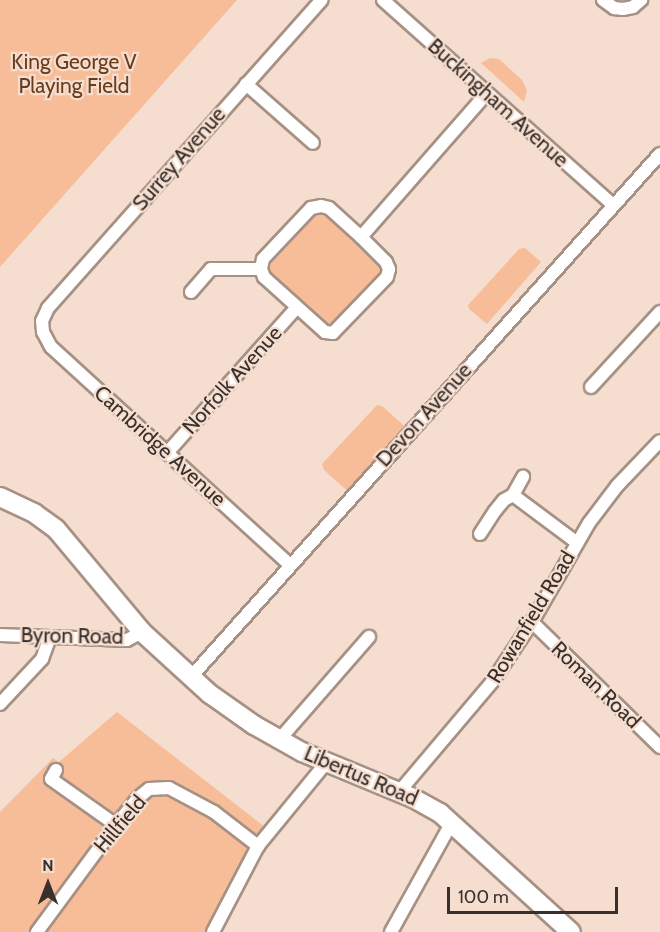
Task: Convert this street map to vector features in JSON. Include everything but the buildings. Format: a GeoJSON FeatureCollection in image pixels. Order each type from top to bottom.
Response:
{"type":"FeatureCollection","features":[{"type":"Feature","properties":{"kind":"street","name":"Surrey Avenue"},"geometry":{"type":"LineString","coordinates":[[42,321],[48,308],[321,0]]}},
{"type":"Feature","properties":{"kind":"street","name":"Buckingham Avenue"},"geometry":{"type":"LineString","coordinates":[[383,0],[613,205]]}},
{"type":"Feature","properties":{"kind":"street"},"geometry":{"type":"LineString","coordinates":[[603,0],[614,8],[623,9],[633,7],[641,0]]}},
{"type":"Feature","properties":{"kind":"street"},"geometry":{"type":"LineString","coordinates":[[246,84],[313,143]]}},
{"type":"Feature","properties":{"kind":"street"},"geometry":{"type":"LineString","coordinates":[[361,237],[486,94]]}},
{"type":"Feature","properties":{"kind":"street","name":"Devon Avenue"},"geometry":{"type":"LineString","coordinates":[[190,678],[660,154]]}},
{"type":"Feature","properties":{"kind":"street","name":"Norfolk Avenue"},"geometry":{"type":"LineString","coordinates":[[314,207],[329,208],[386,262],[389,269],[387,277],[333,333],[325,332],[264,277],[261,269],[264,259],[314,207]]}},
{"type":"Feature","properties":{"kind":"street"},"geometry":{"type":"LineString","coordinates":[[191,292],[212,269],[261,269]]}},
{"type":"Feature","properties":{"kind":"street","name":"Norfolk Avenue"},"geometry":{"type":"LineString","coordinates":[[167,453],[297,307]]}},
{"type":"Feature","properties":{"kind":"street"},"geometry":{"type":"LineString","coordinates":[[591,387],[660,312]]}},
{"type":"Feature","properties":{"kind":"street","name":"Cambridge Avenue"},"geometry":{"type":"LineString","coordinates":[[42,321],[45,338],[51,347],[290,565]]}},
{"type":"Feature","properties":{"kind":"street","name":"Rowanfield Road"},"geometry":{"type":"LineString","coordinates":[[399,792],[474,705],[532,622],[576,542],[617,486],[660,441]]}},
{"type":"Feature","properties":{"kind":"street"},"geometry":{"type":"LineString","coordinates":[[480,534],[495,511],[513,495],[523,477]]}},
{"type":"Feature","properties":{"kind":"street"},"geometry":{"type":"LineString","coordinates":[[513,495],[576,542]]}},
{"type":"Feature","properties":{"kind":"street","name":"Libertus Road"},"geometry":{"type":"LineString","coordinates":[[0,497],[34,513],[61,534],[142,632],[190,678],[230,709],[279,740],[326,763],[427,805],[452,822],[571,932]]}},
{"type":"Feature","properties":{"kind":"street","name":"Roman Road"},"geometry":{"type":"LineString","coordinates":[[532,622],[660,747]]}},
{"type":"Feature","properties":{"kind":"street","name":"Byron Road"},"geometry":{"type":"LineString","coordinates":[[0,635],[127,640],[142,632]]}},
{"type":"Feature","properties":{"kind":"street"},"geometry":{"type":"LineString","coordinates":[[0,704],[42,658],[50,637]]}},
{"type":"Feature","properties":{"kind":"street"},"geometry":{"type":"LineString","coordinates":[[279,740],[369,638]]}},
{"type":"Feature","properties":{"kind":"street"},"geometry":{"type":"LineString","coordinates":[[213,932],[258,846],[326,763]]}},
{"type":"Feature","properties":{"kind":"street"},"geometry":{"type":"LineString","coordinates":[[56,770],[51,779],[116,825]]}},
{"type":"Feature","properties":{"kind":"street","name":"Hillfield"},"geometry":{"type":"LineString","coordinates":[[37,932],[116,825],[141,795],[154,788],[164,787],[214,812],[258,846]]}},
{"type":"Feature","properties":{"kind":"street"},"geometry":{"type":"LineString","coordinates":[[391,932],[452,822]]}},
{"type":"Feature","properties":{"kind":"green space","name":"King George V Playing Field"},"geometry":{"type":"Polygon","coordinates":[[[0,0],[237,0],[0,267],[0,0]]]}},
{"type":"Feature","properties":{"kind":"green space"},"geometry":{"type":"Polygon","coordinates":[[[490,58],[499,59],[522,80],[527,90],[524,102],[481,63],[490,58]]]}},
{"type":"Feature","properties":{"kind":"green space"},"geometry":{"type":"Polygon","coordinates":[[[326,212],[382,264],[383,271],[381,277],[337,326],[328,328],[267,276],[267,262],[312,213],[326,212]]]}},
{"type":"Feature","properties":{"kind":"green space"},"geometry":{"type":"Polygon","coordinates":[[[525,248],[541,262],[487,324],[469,309],[468,305],[519,249],[525,248]]]}},
{"type":"Feature","properties":{"kind":"green space"},"geometry":{"type":"Polygon","coordinates":[[[377,405],[382,406],[410,431],[352,495],[324,470],[322,464],[377,405]]]}},
{"type":"Feature","properties":{"kind":"green space"},"geometry":{"type":"Polygon","coordinates":[[[117,712],[270,831],[213,932],[0,932],[0,812],[53,758],[59,762],[117,712]]]}}]}
